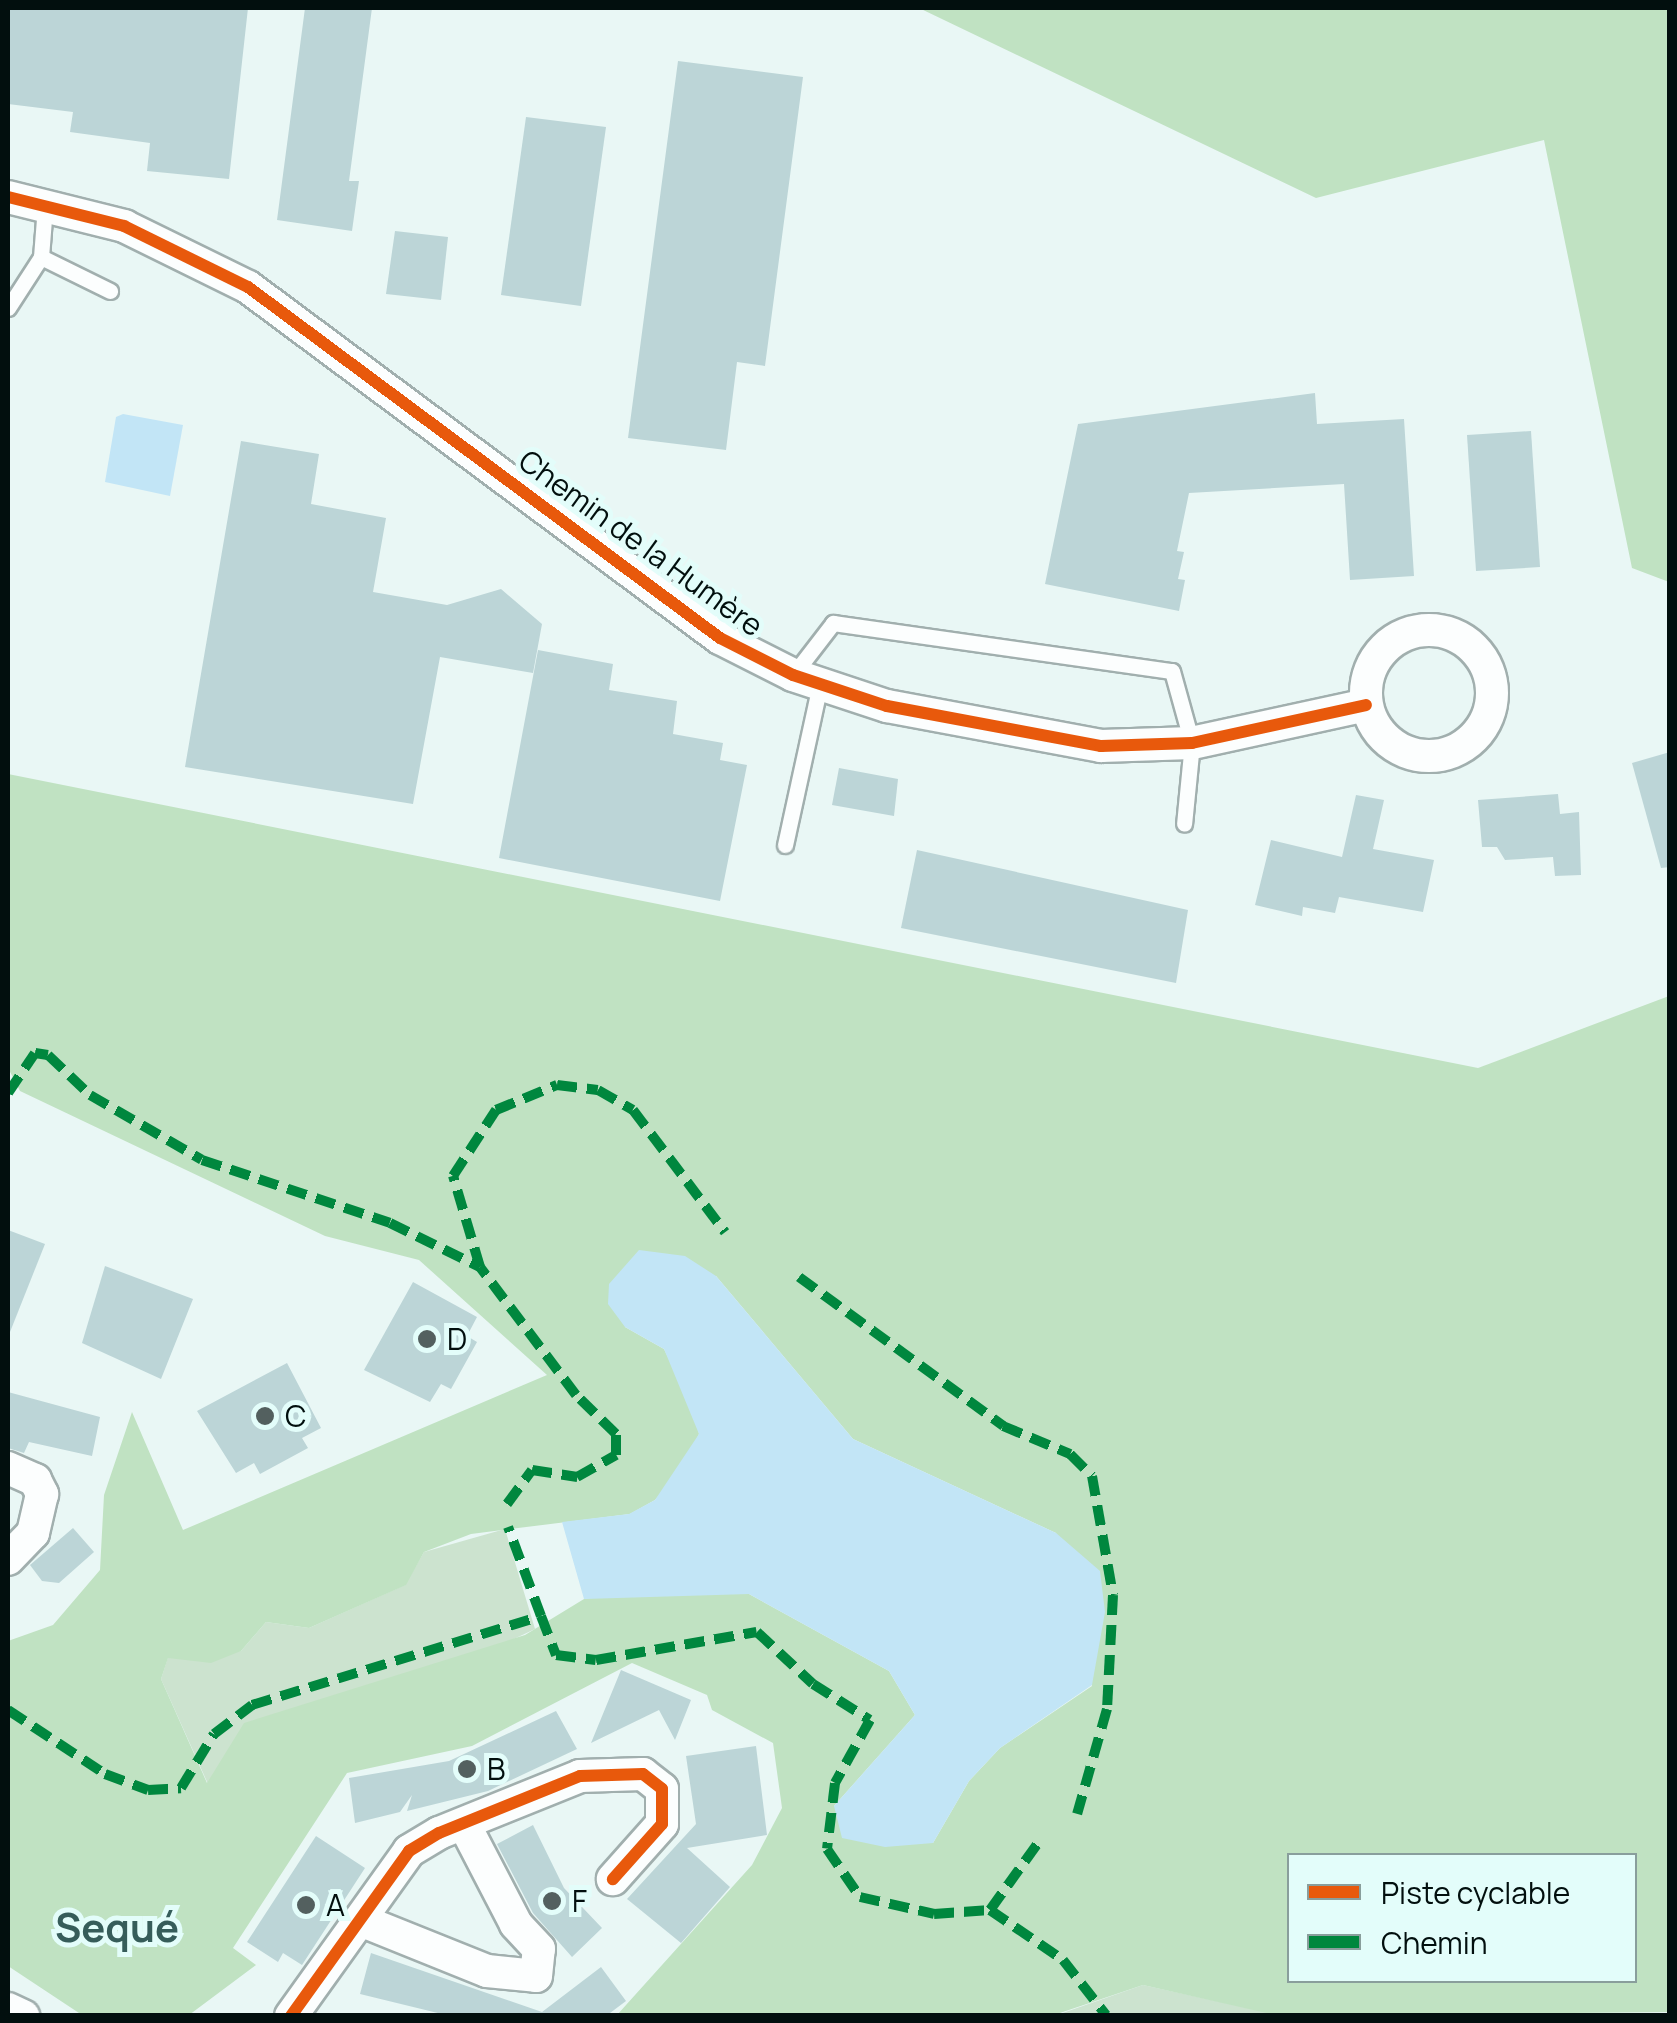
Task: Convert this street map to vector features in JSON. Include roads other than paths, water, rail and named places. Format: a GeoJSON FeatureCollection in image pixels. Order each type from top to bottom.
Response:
{"type":"FeatureCollection","features":[{"type":"Feature","properties":{"kind":"street","name":"Chemin de la Humère"},"geometry":{"type":"LineString","coordinates":[[8,197],[124,226],[248,288],[720,638],[806,680],[1056,740],[1192,743],[1366,704]]}},
{"type":"Feature","properties":{"kind":"street"},"geometry":{"type":"LineString","coordinates":[[8,1468],[35,1480],[42,1494],[33,1533],[8,1559]]}},
{"type":"Feature","properties":{"kind":"street"},"geometry":{"type":"LineString","coordinates":[[291,2016],[365,1922],[410,1851],[580,1776],[644,1774],[662,1790],[662,1824],[613,1879]]}},
{"type":"Feature","properties":{"kind":"street"},"geometry":{"type":"LineString","coordinates":[[365,1922],[487,1972],[536,1976],[539,1948],[516,1924],[465,1826]]}},
{"type":"Feature","properties":{"kind":"street"},"geometry":{"type":"LineString","coordinates":[[8,2009],[23,2016]]}},
{"type":"Feature","properties":{"kind":"lane"},"geometry":{"type":"LineString","coordinates":[[8,308],[42,257],[46,206]]}},
{"type":"Feature","properties":{"kind":"lane"},"geometry":{"type":"LineString","coordinates":[[42,257],[110,291]]}},
{"type":"Feature","properties":{"kind":"lane"},"geometry":{"type":"LineString","coordinates":[[785,845],[806,680],[833,624],[1172,671],[1192,743],[1184,824]]}},
{"type":"Feature","properties":{"kind":"water"},"geometry":{"type":"Polygon","coordinates":[[[123,414],[183,425],[170,496],[105,482],[116,417],[123,414]]]}},
{"type":"Feature","properties":{"kind":"water"},"geometry":{"type":"Polygon","coordinates":[[[639,1250],[685,1256],[716,1276],[853,1439],[1056,1533],[1100,1571],[1105,1612],[1092,1685],[1000,1748],[969,1781],[933,1843],[885,1847],[842,1838],[834,1806],[915,1715],[889,1671],[749,1594],[584,1599],[562,1522],[629,1514],[655,1500],[699,1434],[664,1349],[625,1327],[608,1304],[609,1284],[639,1250]]]}},
{"type":"Feature","properties":{"kind":"place","name":"D"},"geometry":{"type":"Point","coordinates":[427,1339]}},
{"type":"Feature","properties":{"kind":"place","name":"C"},"geometry":{"type":"Point","coordinates":[265,1416]}},
{"type":"Feature","properties":{"kind":"place","name":"B"},"geometry":{"type":"Point","coordinates":[467,1769]}},
{"type":"Feature","properties":{"kind":"place","name":"F"},"geometry":{"type":"Point","coordinates":[552,1901]}},
{"type":"Feature","properties":{"kind":"place","name":"A"},"geometry":{"type":"Point","coordinates":[306,1905]}},
{"type":"Feature","properties":{"kind":"district","name":"Sequé"},"geometry":{"type":"Point","coordinates":[117,1927]}}]}
